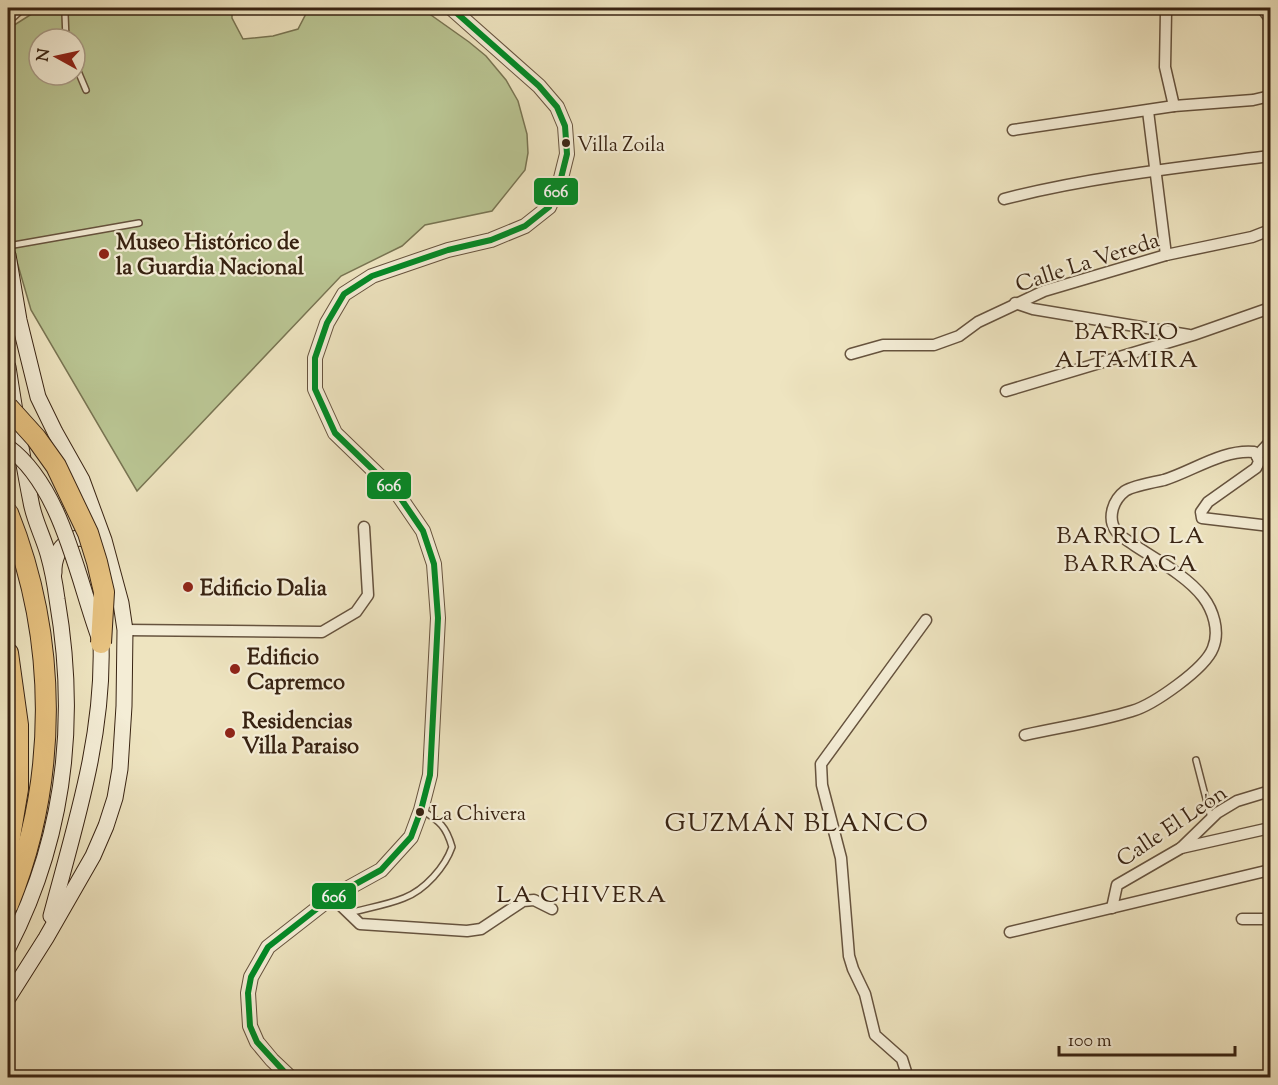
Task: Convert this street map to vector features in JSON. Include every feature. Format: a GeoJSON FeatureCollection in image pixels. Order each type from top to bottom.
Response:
{"type":"FeatureCollection","features":[{"type":"Feature","properties":{"kind":"highway"},"geometry":{"type":"LineString","coordinates":[[8,407],[36,438],[56,466],[88,533],[104,592],[101,643]]}},
{"type":"Feature","properties":{"kind":"highway"},"geometry":{"type":"LineString","coordinates":[[8,513],[35,599],[44,665],[46,717],[43,771],[36,817],[21,871],[8,905]]}},
{"type":"Feature","properties":{"kind":"highway"},"geometry":{"type":"LineString","coordinates":[[8,653],[18,725],[18,789],[8,849]]}},
{"type":"Feature","properties":{"kind":"main road"},"geometry":{"type":"LineString","coordinates":[[8,255],[19,320],[38,397],[82,480],[104,540],[125,630],[124,706],[120,769],[115,798],[93,856],[8,998]]}},
{"type":"Feature","properties":{"kind":"main road"},"geometry":{"type":"LineString","coordinates":[[8,367],[31,504],[48,553],[55,587]]}},
{"type":"Feature","properties":{"kind":"main road"},"geometry":{"type":"LineString","coordinates":[[8,447],[30,470],[46,492],[58,516],[69,541],[85,599],[101,643],[102,673],[96,733],[82,804],[46,938]]}},
{"type":"Feature","properties":{"kind":"main road"},"geometry":{"type":"LineString","coordinates":[[8,948],[26,914],[41,872],[56,813],[64,756],[67,724],[65,676],[55,587],[54,566],[57,554],[63,544],[74,539],[85,539],[96,544],[104,553],[112,569]]}},
{"type":"Feature","properties":{"kind":"street"},"geometry":{"type":"LineString","coordinates":[[8,19],[20,8]]}},
{"type":"Feature","properties":{"kind":"street"},"geometry":{"type":"LineString","coordinates":[[291,1077],[257,1042],[250,1026],[248,993],[251,977],[267,947],[332,897],[381,870],[411,837],[422,810],[430,775],[438,618],[434,564],[423,531],[397,493],[335,433],[315,388],[315,358],[327,323],[344,294],[372,276],[448,250],[491,240],[525,226],[549,207],[560,182],[567,144],[565,126],[557,107],[539,86],[451,8]]}},
{"type":"Feature","properties":{"kind":"street"},"geometry":{"type":"LineString","coordinates":[[1164,8],[1165,67],[1174,106]]}},
{"type":"Feature","properties":{"kind":"street"},"geometry":{"type":"LineString","coordinates":[[1262,8],[1270,18]]}},
{"type":"Feature","properties":{"kind":"street"},"geometry":{"type":"LineString","coordinates":[[1013,130],[1174,106],[1253,100],[1270,96]]}},
{"type":"Feature","properties":{"kind":"street"},"geometry":{"type":"LineString","coordinates":[[1148,111],[1166,255]]}},
{"type":"Feature","properties":{"kind":"street"},"geometry":{"type":"LineString","coordinates":[[1004,199],[1155,171],[1270,156]]}},
{"type":"Feature","properties":{"kind":"street","name":"Calle La Vereda"},"geometry":{"type":"LineString","coordinates":[[851,354],[883,345],[934,345],[959,336],[978,322],[1044,291],[1166,255],[1252,237],[1270,230]]}},
{"type":"Feature","properties":{"kind":"street"},"geometry":{"type":"LineString","coordinates":[[1015,303],[1033,309],[1193,335]]}},
{"type":"Feature","properties":{"kind":"street"},"geometry":{"type":"LineString","coordinates":[[1006,391],[1193,335],[1270,308]]}},
{"type":"Feature","properties":{"kind":"street"},"geometry":{"type":"LineString","coordinates":[[1257,456],[1270,442]]}},
{"type":"Feature","properties":{"kind":"street"},"geometry":{"type":"LineString","coordinates":[[1025,735],[1132,711],[1150,704],[1166,694],[1202,664],[1213,648],[1215,631],[1211,610],[1192,585],[1116,532],[1110,517],[1114,504],[1125,490],[1170,478],[1201,464],[1245,452],[1254,452],[1259,462],[1256,468],[1208,502],[1201,512],[1202,518],[1270,526]]}},
{"type":"Feature","properties":{"kind":"street"},"geometry":{"type":"LineString","coordinates":[[125,630],[322,632],[356,612],[368,596],[364,527]]}},
{"type":"Feature","properties":{"kind":"street"},"geometry":{"type":"LineString","coordinates":[[908,1077],[902,1059],[875,1035],[865,994],[849,956],[841,858],[822,785],[821,764],[926,620]]}},
{"type":"Feature","properties":{"kind":"street","name":"Calle El León"},"geometry":{"type":"LineString","coordinates":[[1112,908],[1116,885],[1181,848],[1217,813],[1238,801],[1270,791]]}},
{"type":"Feature","properties":{"kind":"street"},"geometry":{"type":"LineString","coordinates":[[1181,848],[1270,828]]}},
{"type":"Feature","properties":{"kind":"street"},"geometry":{"type":"LineString","coordinates":[[1010,932],[1270,870]]}},
{"type":"Feature","properties":{"kind":"street"},"geometry":{"type":"LineString","coordinates":[[332,897],[360,924],[467,931],[482,929],[523,901],[534,900],[552,909]]}},
{"type":"Feature","properties":{"kind":"street"},"geometry":{"type":"LineString","coordinates":[[1242,919],[1270,919]]}},
{"type":"Feature","properties":{"kind":"lane"},"geometry":{"type":"LineString","coordinates":[[66,27],[65,14],[70,8]]}},
{"type":"Feature","properties":{"kind":"lane"},"geometry":{"type":"LineString","coordinates":[[8,246],[139,223]]}},
{"type":"Feature","properties":{"kind":"lane"},"geometry":{"type":"LineString","coordinates":[[1196,760],[1211,818]]}},
{"type":"Feature","properties":{"kind":"lane"},"geometry":{"type":"LineString","coordinates":[[349,913],[405,898],[430,880],[444,864],[452,847],[449,837],[440,822],[422,810]]}},
{"type":"Feature","properties":{"kind":"green space","name":"Villa Zoila"},"geometry":{"type":"Polygon","coordinates":[[[41,8],[232,8],[232,18],[243,39],[273,36],[298,29],[309,8],[421,8],[486,56],[506,80],[518,101],[527,134],[528,153],[525,170],[492,211],[425,225],[402,246],[341,276],[137,491],[31,310],[11,241],[8,218],[8,29],[41,8]]]}},
{"type":"Feature","properties":{"kind":"transit line","name":"606"},"geometry":{"type":"LineString","coordinates":[[290,1078],[257,1042],[250,1026],[248,993],[251,977],[268,947],[332,897],[381,870],[411,837],[430,775],[438,618],[434,564],[423,531],[397,493],[335,433],[315,389],[315,358],[327,323],[344,294],[372,276],[448,250],[491,240],[525,226],[549,207],[560,182],[567,154],[565,126],[557,107],[539,86],[451,8]]}},
{"type":"Feature","properties":{"kind":"place","name":"Villa Zoila"},"geometry":{"type":"Point","coordinates":[566,143]}},
{"type":"Feature","properties":{"kind":"place","name":"Museo Histórico de la Guardia Nacional"},"geometry":{"type":"Point","coordinates":[104,254]}},
{"type":"Feature","properties":{"kind":"place","name":"Edificio Dalia"},"geometry":{"type":"Point","coordinates":[188,587]}},
{"type":"Feature","properties":{"kind":"place","name":"Edificio Capremco"},"geometry":{"type":"Point","coordinates":[235,669]}},
{"type":"Feature","properties":{"kind":"place","name":"Residencias Villa Paraiso"},"geometry":{"type":"Point","coordinates":[230,733]}},
{"type":"Feature","properties":{"kind":"place","name":"La Chivera"},"geometry":{"type":"Point","coordinates":[420,812]}},
{"type":"Feature","properties":{"kind":"district","name":"BARRIO ALTAMIRA"},"geometry":{"type":"Point","coordinates":[1127,345]}},
{"type":"Feature","properties":{"kind":"district","name":"BARRIO LA BARRACA"},"geometry":{"type":"Point","coordinates":[1131,549]}},
{"type":"Feature","properties":{"kind":"district","name":"GUZMÁN BLANCO"},"geometry":{"type":"Point","coordinates":[797,822]}},
{"type":"Feature","properties":{"kind":"district","name":"LA CHIVERA"},"geometry":{"type":"Point","coordinates":[582,894]}}]}
